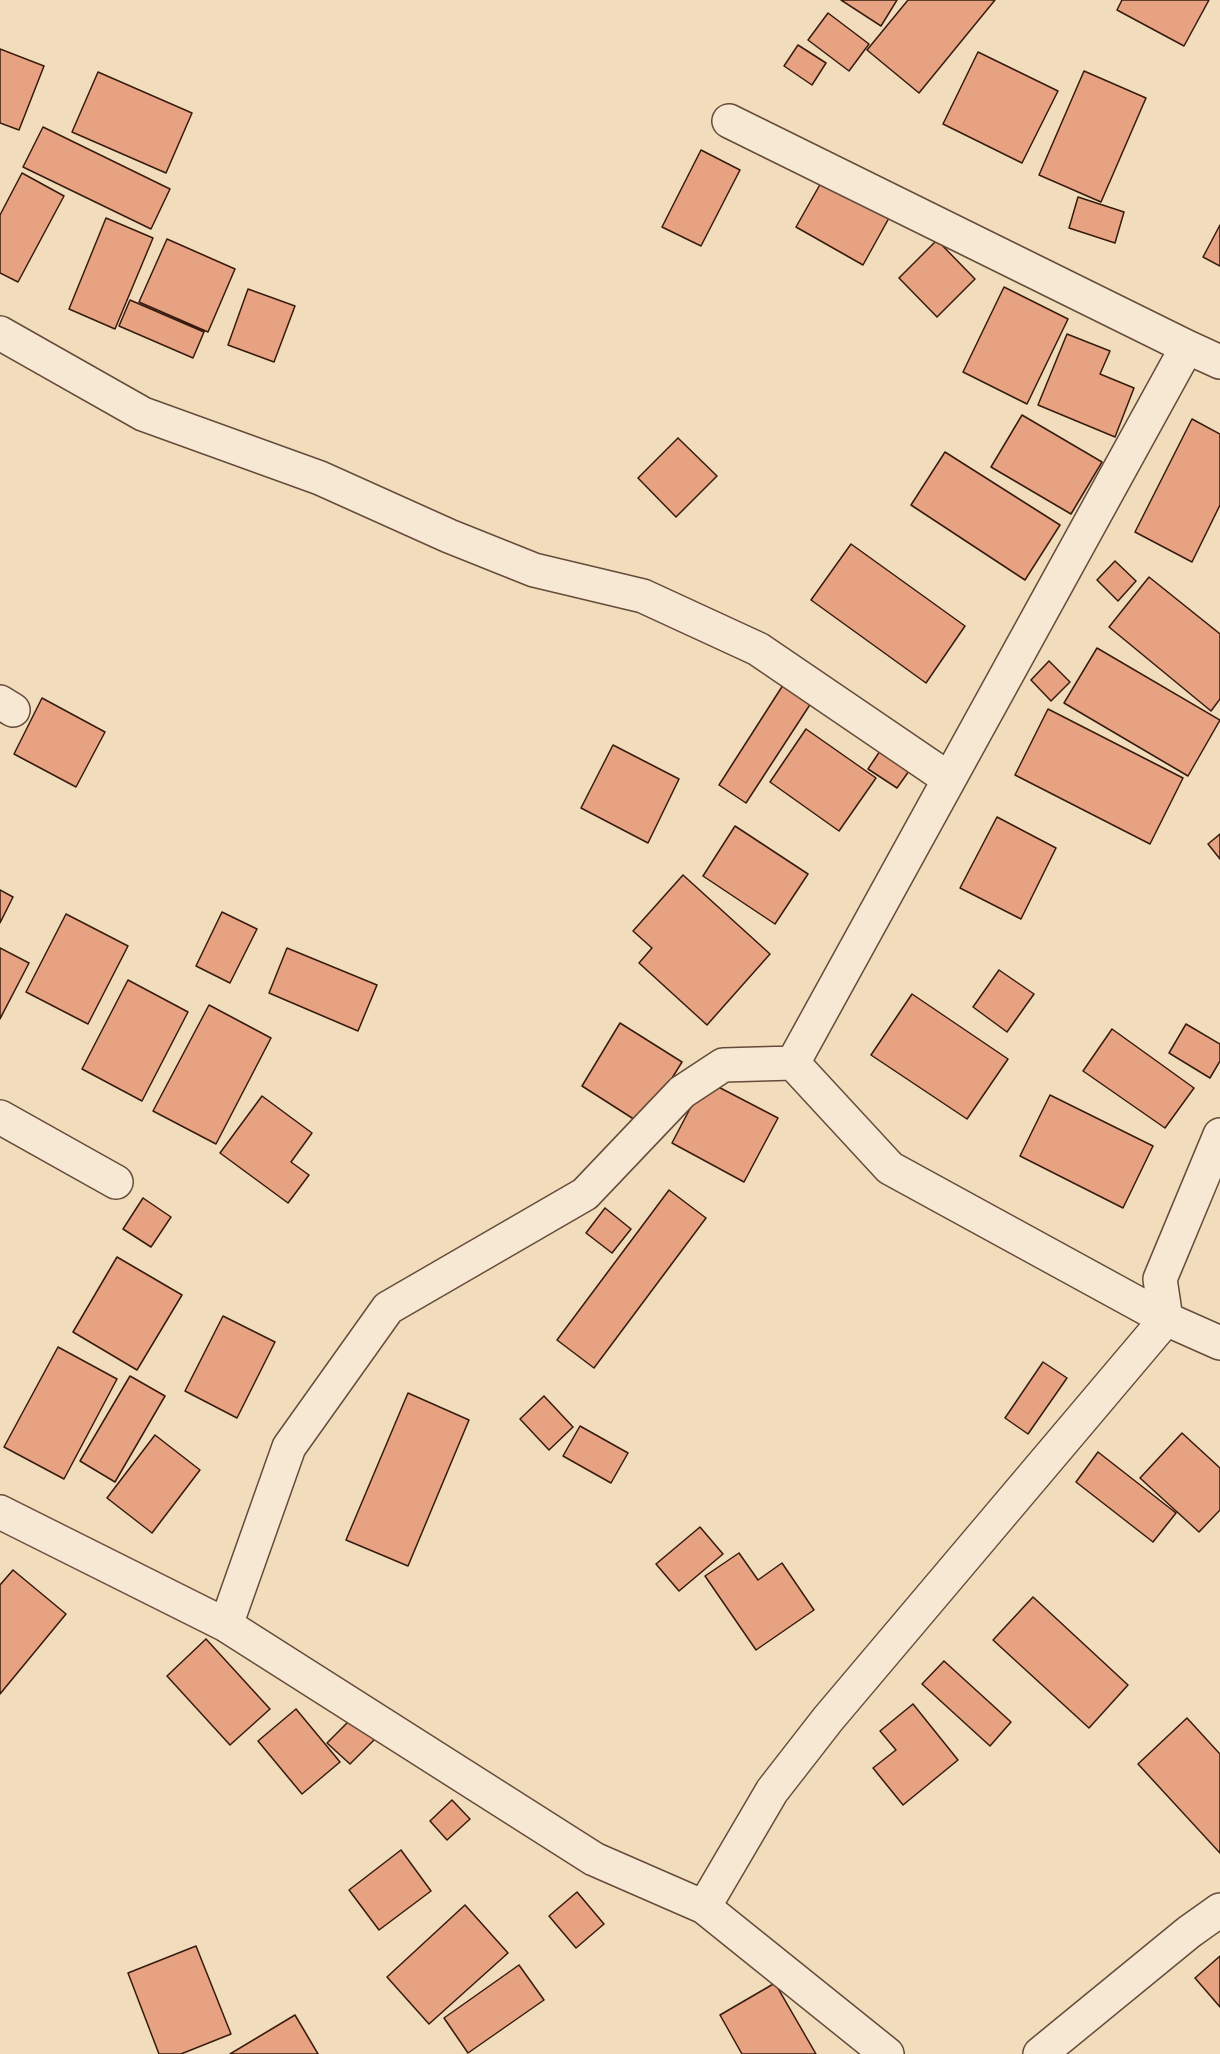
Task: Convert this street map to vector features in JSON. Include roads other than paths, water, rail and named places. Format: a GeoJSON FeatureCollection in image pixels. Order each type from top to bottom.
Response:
{"type":"FeatureCollection","features":[{"type":"Feature","properties":{"kind":"street"},"geometry":{"type":"LineString","coordinates":[[729,121],[1220,362]]}},
{"type":"Feature","properties":{"kind":"street"},"geometry":{"type":"LineString","coordinates":[[0,333],[143,414],[320,478],[449,536],[534,570],[644,596],[758,649],[950,779]]}},
{"type":"Feature","properties":{"kind":"street"},"geometry":{"type":"LineString","coordinates":[[793,1063],[1186,347]]}},
{"type":"Feature","properties":{"kind":"street"},"geometry":{"type":"LineString","coordinates":[[226,1625],[289,1447],[388,1308],[585,1194],[682,1092],[723,1065],[793,1063],[890,1168],[1166,1319],[1220,1343]]}},
{"type":"Feature","properties":{"kind":"street"},"geometry":{"type":"LineString","coordinates":[[0,1117],[116,1182]]}},
{"type":"Feature","properties":{"kind":"street"},"geometry":{"type":"LineString","coordinates":[[704,1906],[772,1791],[814,1737],[1166,1319],[1160,1279],[1220,1135]]}},
{"type":"Feature","properties":{"kind":"street"},"geometry":{"type":"LineString","coordinates":[[0,1512],[226,1625],[594,1859],[704,1906],[887,2054]]}},
{"type":"Feature","properties":{"kind":"street"},"geometry":{"type":"LineString","coordinates":[[1041,2054],[1189,1932],[1220,1910]]}}]}
